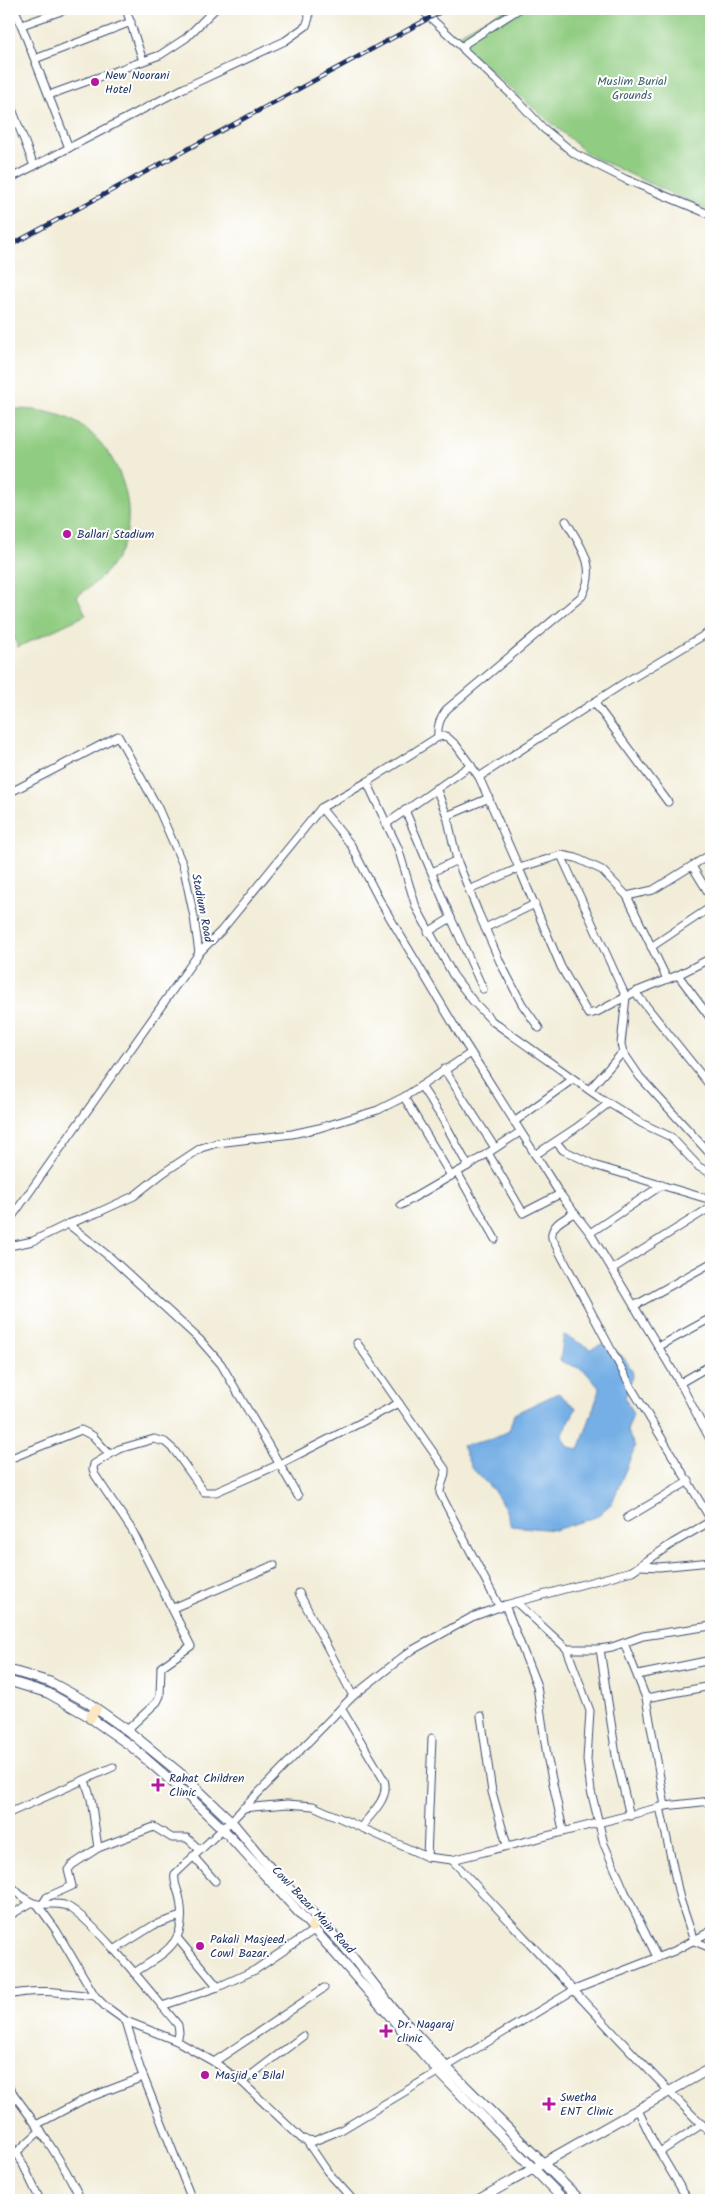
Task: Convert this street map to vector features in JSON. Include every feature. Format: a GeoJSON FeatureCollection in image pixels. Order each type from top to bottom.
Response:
{"type":"FeatureCollection","features":[{"type":"Feature","properties":{"kind":"main road"},"geometry":{"type":"LineString","coordinates":[[90,1718],[96,1709]]}},
{"type":"Feature","properties":{"kind":"street"},"geometry":{"type":"LineString","coordinates":[[15,9],[69,148]]}},
{"type":"Feature","properties":{"kind":"street"},"geometry":{"type":"LineString","coordinates":[[22,24],[67,9]]}},
{"type":"Feature","properties":{"kind":"street"},"geometry":{"type":"LineString","coordinates":[[126,9],[143,61]]}},
{"type":"Feature","properties":{"kind":"street"},"geometry":{"type":"LineString","coordinates":[[49,94],[160,55],[174,47],[215,9]]}},
{"type":"Feature","properties":{"kind":"street"},"geometry":{"type":"LineString","coordinates":[[9,179],[184,88],[292,37],[306,26],[309,18],[308,9]]}},
{"type":"Feature","properties":{"kind":"street"},"geometry":{"type":"LineString","coordinates":[[420,9],[463,48],[548,133],[576,154],[625,179],[711,214]]}},
{"type":"Feature","properties":{"kind":"street"},"geometry":{"type":"LineString","coordinates":[[463,48],[481,32],[519,9]]}},
{"type":"Feature","properties":{"kind":"street"},"geometry":{"type":"LineString","coordinates":[[35,59],[131,22]]}},
{"type":"Feature","properties":{"kind":"street"},"geometry":{"type":"LineString","coordinates":[[9,100],[34,166]]}},
{"type":"Feature","properties":{"kind":"street"},"geometry":{"type":"LineString","coordinates":[[438,737],[437,727],[440,718],[447,709],[582,596],[588,585],[590,572],[588,560],[566,521]]}},
{"type":"Feature","properties":{"kind":"street"},"geometry":{"type":"LineString","coordinates":[[480,777],[594,702],[711,631]]}},
{"type":"Feature","properties":{"kind":"street"},"geometry":{"type":"LineString","coordinates":[[594,702],[668,802]]}},
{"type":"Feature","properties":{"kind":"street","name":"Stadium Road"},"geometry":{"type":"LineString","coordinates":[[9,793],[118,736],[158,808],[183,864],[199,953],[9,1221]]}},
{"type":"Feature","properties":{"kind":"street"},"geometry":{"type":"LineString","coordinates":[[199,953],[221,931],[321,808],[367,782],[438,737],[446,736],[453,742],[480,777],[561,967],[585,1011],[592,1014],[635,992],[678,976],[711,958]]}},
{"type":"Feature","properties":{"kind":"street"},"geometry":{"type":"LineString","coordinates":[[386,824],[471,765]]}},
{"type":"Feature","properties":{"kind":"street"},"geometry":{"type":"LineString","coordinates":[[367,782],[398,848],[416,907],[428,932],[453,976],[473,1001],[492,1021],[589,1090],[642,1123],[671,1137],[699,1167],[711,1173]]}},
{"type":"Feature","properties":{"kind":"street"},"geometry":{"type":"LineString","coordinates":[[436,788],[447,816],[457,860],[485,928],[522,1004],[539,1028]]}},
{"type":"Feature","properties":{"kind":"street"},"geometry":{"type":"LineString","coordinates":[[447,816],[490,798]]}},
{"type":"Feature","properties":{"kind":"street"},"geometry":{"type":"LineString","coordinates":[[321,808],[351,845],[412,956],[535,1156],[560,1194],[590,1233],[680,1383],[711,1441]]}},
{"type":"Feature","properties":{"kind":"street"},"geometry":{"type":"LineString","coordinates":[[405,810],[451,918],[484,989]]}},
{"type":"Feature","properties":{"kind":"street"},"geometry":{"type":"LineString","coordinates":[[627,896],[653,890],[711,854]]}},
{"type":"Feature","properties":{"kind":"street"},"geometry":{"type":"LineString","coordinates":[[561,855],[626,997],[621,1037],[622,1052],[640,1077],[711,1155]]}},
{"type":"Feature","properties":{"kind":"street"},"geometry":{"type":"LineString","coordinates":[[469,890],[519,868],[561,855],[576,858],[602,870],[627,896],[667,979]]}},
{"type":"Feature","properties":{"kind":"street"},"geometry":{"type":"LineString","coordinates":[[432,872],[457,860]]}},
{"type":"Feature","properties":{"kind":"street"},"geometry":{"type":"LineString","coordinates":[[692,866],[711,897]]}},
{"type":"Feature","properties":{"kind":"street"},"geometry":{"type":"LineString","coordinates":[[485,928],[535,904]]}},
{"type":"Feature","properties":{"kind":"street"},"geometry":{"type":"LineString","coordinates":[[651,947],[711,907]]}},
{"type":"Feature","properties":{"kind":"street"},"geometry":{"type":"LineString","coordinates":[[428,932],[451,918]]}},
{"type":"Feature","properties":{"kind":"street"},"geometry":{"type":"LineString","coordinates":[[678,976],[711,1019]]}},
{"type":"Feature","properties":{"kind":"street"},"geometry":{"type":"LineString","coordinates":[[635,992],[711,1087]]}},
{"type":"Feature","properties":{"kind":"street"},"geometry":{"type":"LineString","coordinates":[[12,1243],[33,1241],[134,1196],[163,1173],[201,1148],[217,1143],[264,1139],[319,1128],[378,1110],[404,1098],[471,1052]]}},
{"type":"Feature","properties":{"kind":"street"},"geometry":{"type":"LineString","coordinates":[[589,1090],[622,1052]]}},
{"type":"Feature","properties":{"kind":"street"},"geometry":{"type":"LineString","coordinates":[[444,1069],[495,1148]]}},
{"type":"Feature","properties":{"kind":"street"},"geometry":{"type":"LineString","coordinates":[[514,1122],[573,1079]]}},
{"type":"Feature","properties":{"kind":"street"},"geometry":{"type":"LineString","coordinates":[[421,1086],[442,1118],[468,1166]]}},
{"type":"Feature","properties":{"kind":"street"},"geometry":{"type":"LineString","coordinates":[[404,1098],[495,1239]]}},
{"type":"Feature","properties":{"kind":"street"},"geometry":{"type":"LineString","coordinates":[[535,1156],[609,1103]]}},
{"type":"Feature","properties":{"kind":"street"},"geometry":{"type":"LineString","coordinates":[[401,1205],[468,1166],[520,1132]]}},
{"type":"Feature","properties":{"kind":"street"},"geometry":{"type":"LineString","coordinates":[[556,1142],[563,1150],[583,1160],[711,1200]]}},
{"type":"Feature","properties":{"kind":"street"},"geometry":{"type":"LineString","coordinates":[[488,1153],[523,1213],[560,1194]]}},
{"type":"Feature","properties":{"kind":"street"},"geometry":{"type":"LineString","coordinates":[[590,1233],[662,1185]]}},
{"type":"Feature","properties":{"kind":"street"},"geometry":{"type":"LineString","coordinates":[[612,1269],[711,1207]]}},
{"type":"Feature","properties":{"kind":"street"},"geometry":{"type":"LineString","coordinates":[[134,1973],[170,1949],[178,1938],[181,1916],[180,1896],[174,1880],[175,1874],[231,1821],[352,1696],[410,1652],[472,1617],[516,1602],[620,1575],[641,1566],[673,1543],[711,1520],[631,1387],[552,1238],[551,1232],[554,1227],[574,1213]]}},
{"type":"Feature","properties":{"kind":"street"},"geometry":{"type":"LineString","coordinates":[[68,1224],[112,1258],[211,1352],[221,1364],[298,1496]]}},
{"type":"Feature","properties":{"kind":"street"},"geometry":{"type":"LineString","coordinates":[[634,1306],[711,1263]]}},
{"type":"Feature","properties":{"kind":"street"},"geometry":{"type":"LineString","coordinates":[[658,1347],[711,1318]]}},
{"type":"Feature","properties":{"kind":"street"},"geometry":{"type":"LineString","coordinates":[[357,1343],[445,1470],[440,1492],[503,1606],[537,1686],[548,1756],[563,1830]]}},
{"type":"Feature","properties":{"kind":"street"},"geometry":{"type":"LineString","coordinates":[[680,1383],[711,1365]]}},
{"type":"Feature","properties":{"kind":"street"},"geometry":{"type":"LineString","coordinates":[[128,1730],[157,1702],[160,1696],[162,1667],[191,1646],[132,1530],[95,1475],[94,1464],[109,1454],[154,1439],[166,1442],[174,1450],[204,1492],[216,1492],[280,1464],[399,1403]]}},
{"type":"Feature","properties":{"kind":"street"},"geometry":{"type":"LineString","coordinates":[[704,1426],[711,1421]]}},
{"type":"Feature","properties":{"kind":"street"},"geometry":{"type":"LineString","coordinates":[[9,1459],[81,1430],[93,1436],[109,1454]]}},
{"type":"Feature","properties":{"kind":"street"},"geometry":{"type":"LineString","coordinates":[[627,1518],[689,1481]]}},
{"type":"Feature","properties":{"kind":"street"},"geometry":{"type":"LineString","coordinates":[[641,1566],[659,1567],[711,1562]]}},
{"type":"Feature","properties":{"kind":"street"},"geometry":{"type":"LineString","coordinates":[[172,1608],[274,1565]]}},
{"type":"Feature","properties":{"kind":"street"},"geometry":{"type":"LineString","coordinates":[[299,1593],[352,1696]]}},
{"type":"Feature","properties":{"kind":"street"},"geometry":{"type":"LineString","coordinates":[[516,1602],[567,1649],[590,1710],[587,1760],[591,1791],[604,1844],[657,1958]]}},
{"type":"Feature","properties":{"kind":"street"},"geometry":{"type":"LineString","coordinates":[[567,1649],[600,1649],[643,1636],[711,1626]]}},
{"type":"Feature","properties":{"kind":"street"},"geometry":{"type":"LineString","coordinates":[[624,1643],[646,1698],[662,1807],[680,1899],[694,1941],[711,1948]]}},
{"type":"Feature","properties":{"kind":"street"},"geometry":{"type":"LineString","coordinates":[[600,1649],[617,1762],[630,1816]]}},
{"type":"Feature","properties":{"kind":"street"},"geometry":{"type":"LineString","coordinates":[[638,1674],[711,1660]]}},
{"type":"Feature","properties":{"kind":"street"},"geometry":{"type":"LineString","coordinates":[[9,1670],[50,1682],[128,1730],[181,1774],[231,1821],[315,1925],[343,1945],[442,2069],[533,2170],[564,2200]]}},
{"type":"Feature","properties":{"kind":"street","name":"Cowl Bazar Main Road"},"geometry":{"type":"LineString","coordinates":[[9,1681],[48,1693],[90,1718],[152,1763],[223,1829],[315,1925]]}},
{"type":"Feature","properties":{"kind":"street"},"geometry":{"type":"LineString","coordinates":[[646,1698],[711,1686]]}},
{"type":"Feature","properties":{"kind":"street"},"geometry":{"type":"LineString","coordinates":[[341,1708],[387,1788],[384,1796],[361,1827]]}},
{"type":"Feature","properties":{"kind":"street"},"geometry":{"type":"LineString","coordinates":[[481,1716],[492,1792],[507,1845]]}},
{"type":"Feature","properties":{"kind":"street"},"geometry":{"type":"LineString","coordinates":[[427,1858],[432,1738]]}},
{"type":"Feature","properties":{"kind":"street"},"geometry":{"type":"LineString","coordinates":[[9,1813],[113,1767]]}},
{"type":"Feature","properties":{"kind":"street"},"geometry":{"type":"LineString","coordinates":[[85,1780],[98,1848]]}},
{"type":"Feature","properties":{"kind":"street"},"geometry":{"type":"LineString","coordinates":[[243,1808],[287,1804],[313,1806],[427,1858],[452,1860],[563,1830],[600,1824],[662,1807],[711,1801]]}},
{"type":"Feature","properties":{"kind":"street"},"geometry":{"type":"LineString","coordinates":[[9,1916],[37,1904],[47,1897],[71,1888],[73,1882],[69,1867],[98,1848],[154,1827],[172,1838],[187,1838],[200,1850]]}},
{"type":"Feature","properties":{"kind":"street"},"geometry":{"type":"LineString","coordinates":[[193,1856],[215,1881]]}},
{"type":"Feature","properties":{"kind":"street"},"geometry":{"type":"LineString","coordinates":[[452,1860],[669,2092],[711,2134]]}},
{"type":"Feature","properties":{"kind":"street"},"geometry":{"type":"LineString","coordinates":[[9,1883],[19,1894],[37,1904],[60,1936],[95,1996],[126,2021],[177,2041],[214,2062],[242,2082],[297,2134],[306,2140],[327,2171],[353,2200]]}},
{"type":"Feature","properties":{"kind":"street"},"geometry":{"type":"LineString","coordinates":[[37,1904],[64,1905],[73,1910],[114,1950],[178,2025],[177,2041]]}},
{"type":"Feature","properties":{"kind":"street"},"geometry":{"type":"LineString","coordinates":[[114,1950],[154,1925],[181,1916]]}},
{"type":"Feature","properties":{"kind":"street"},"geometry":{"type":"LineString","coordinates":[[162,2006],[218,1987],[255,1970],[315,1925]]}},
{"type":"Feature","properties":{"kind":"street"},"geometry":{"type":"LineString","coordinates":[[306,2140],[314,2141],[341,2130],[574,1990],[657,1958],[711,1931]]}},
{"type":"Feature","properties":{"kind":"street"},"geometry":{"type":"LineString","coordinates":[[178,1938],[218,1987]]}},
{"type":"Feature","properties":{"kind":"street"},"geometry":{"type":"LineString","coordinates":[[214,2062],[324,1988]]}},
{"type":"Feature","properties":{"kind":"street"},"geometry":{"type":"LineString","coordinates":[[9,1995],[25,1991],[40,1991],[95,1996]]}},
{"type":"Feature","properties":{"kind":"street"},"geometry":{"type":"LineString","coordinates":[[126,2021],[143,2078],[190,2200]]}},
{"type":"Feature","properties":{"kind":"street"},"geometry":{"type":"LineString","coordinates":[[242,2082],[303,2036]]}},
{"type":"Feature","properties":{"kind":"street"},"geometry":{"type":"LineString","coordinates":[[478,2200],[711,2068]]}},
{"type":"Feature","properties":{"kind":"street"},"geometry":{"type":"LineString","coordinates":[[442,2069],[580,2200]]}},
{"type":"Feature","properties":{"kind":"street"},"geometry":{"type":"LineString","coordinates":[[9,2159],[38,2128],[83,2100],[143,2078]]}},
{"type":"Feature","properties":{"kind":"street"},"geometry":{"type":"LineString","coordinates":[[9,2088],[70,2177],[81,2200]]}},
{"type":"Feature","properties":{"kind":"street"},"geometry":{"type":"LineString","coordinates":[[638,2110],[688,2200]]}},
{"type":"Feature","properties":{"kind":"street"},"geometry":{"type":"LineString","coordinates":[[660,2152],[702,2124]]}},
{"type":"Feature","properties":{"kind":"street"},"geometry":{"type":"LineString","coordinates":[[17,2152],[40,2200]]}},
{"type":"Feature","properties":{"kind":"green space","name":"Muslim Burial Grounds"},"geometry":{"type":"Polygon","coordinates":[[[505,9],[711,9],[711,212],[589,155],[451,38],[505,9]]]}},
{"type":"Feature","properties":{"kind":"green space","name":"Ballari Stadium"},"geometry":{"type":"Polygon","coordinates":[[[9,409],[36,410],[62,416],[79,424],[94,436],[117,467],[128,505],[128,524],[121,551],[99,580],[77,596],[86,615],[18,647],[9,630],[9,409]]]}},
{"type":"Feature","properties":{"kind":"water"},"geometry":{"type":"Polygon","coordinates":[[[564,1335],[591,1349],[602,1344],[607,1346],[617,1351],[627,1363],[633,1373],[625,1398],[633,1414],[627,1431],[635,1447],[612,1503],[596,1517],[555,1530],[511,1526],[505,1508],[494,1491],[471,1467],[462,1446],[492,1439],[509,1431],[514,1414],[558,1393],[576,1408],[562,1435],[567,1446],[579,1450],[600,1389],[584,1370],[560,1361],[564,1335]]]}},
{"type":"Feature","properties":{"kind":"railway"},"geometry":{"type":"LineString","coordinates":[[9,246],[446,9]]}},
{"type":"Feature","properties":{"kind":"place","name":"New Noorani Hotel"},"geometry":{"type":"Point","coordinates":[95,82]}},
{"type":"Feature","properties":{"kind":"place","name":"Ballari Stadium"},"geometry":{"type":"Point","coordinates":[67,534]}},
{"type":"Feature","properties":{"kind":"place","name":"Rahat Children Clinic"},"geometry":{"type":"Point","coordinates":[158,1785]}},
{"type":"Feature","properties":{"kind":"place","name":"Pakali Masjeed. Cowl Bazar."},"geometry":{"type":"Point","coordinates":[200,1946]}},
{"type":"Feature","properties":{"kind":"place","name":"Dr. Nagaraj clinic"},"geometry":{"type":"Point","coordinates":[386,2031]}},
{"type":"Feature","properties":{"kind":"place","name":"Masjid e Bilal"},"geometry":{"type":"Point","coordinates":[205,2075]}},
{"type":"Feature","properties":{"kind":"place","name":"Swetha ENT Clinic"},"geometry":{"type":"Point","coordinates":[549,2104]}}]}
